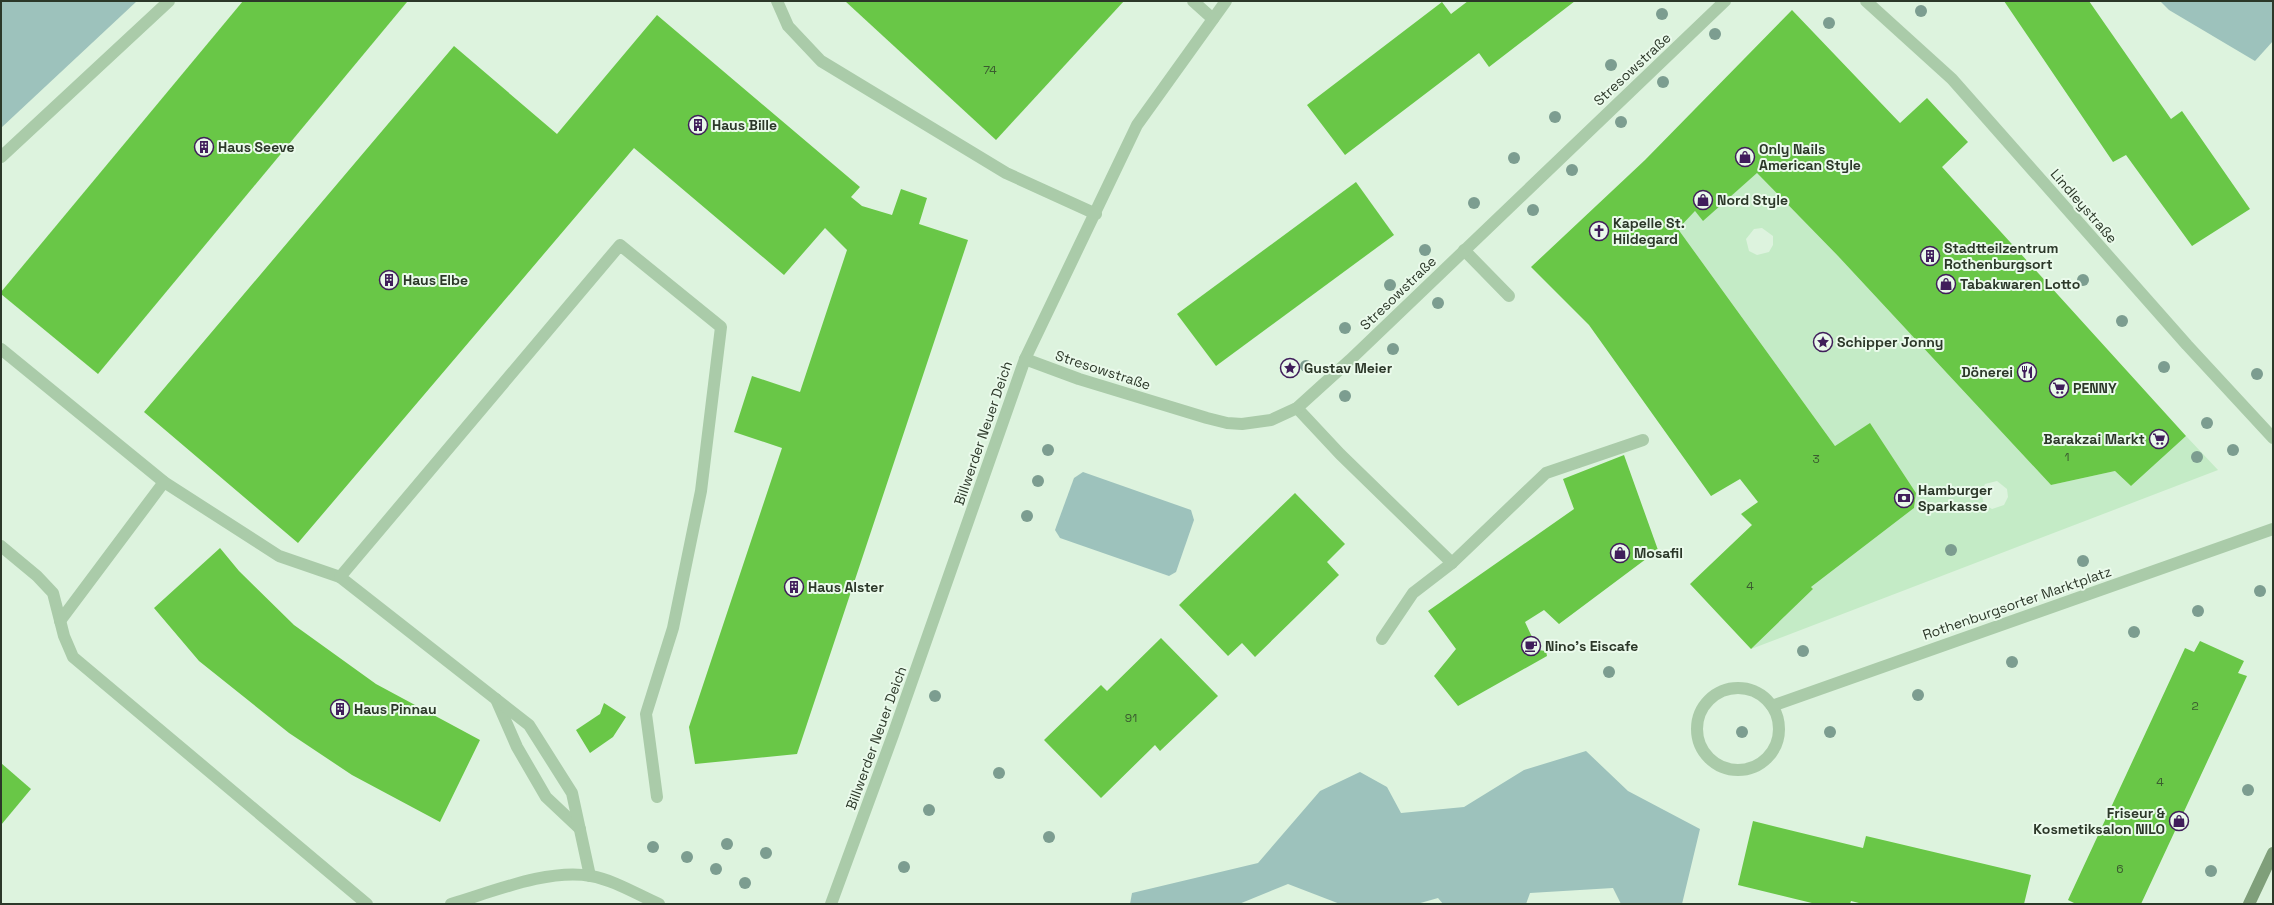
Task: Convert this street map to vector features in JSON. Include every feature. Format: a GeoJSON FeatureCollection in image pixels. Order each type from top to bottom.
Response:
{"type":"FeatureCollection","features":[{"type":"Feature","properties":{"kind":"street"},"geometry":{"type":"LineString","coordinates":[[1,157],[169,1]]}},
{"type":"Feature","properties":{"kind":"street"},"geometry":{"type":"LineString","coordinates":[[777,1],[788,26],[821,61],[1006,173],[1096,214]]}},
{"type":"Feature","properties":{"kind":"street"},"geometry":{"type":"LineString","coordinates":[[1193,1],[1213,19]]}},
{"type":"Feature","properties":{"kind":"street","name":"Billwerder Neuer Deich"},"geometry":{"type":"LineString","coordinates":[[831,904],[893,734],[1025,359],[1096,214],[1137,125],[1226,1]]}},
{"type":"Feature","properties":{"kind":"street","name":"Stresowstraße"},"geometry":{"type":"LineString","coordinates":[[1025,359],[1079,379],[1227,423],[1242,424],[1271,420],[1297,408],[1350,360],[1725,1]]}},
{"type":"Feature","properties":{"kind":"street","name":"Lindleystraße"},"geometry":{"type":"LineString","coordinates":[[1866,1],[1952,79],[2187,345],[2273,438]]}},
{"type":"Feature","properties":{"kind":"street"},"geometry":{"type":"LineString","coordinates":[[340,577],[620,245],[721,327],[701,491],[673,628],[646,714],[657,797]]}},
{"type":"Feature","properties":{"kind":"street"},"geometry":{"type":"LineString","coordinates":[[1464,250],[1509,296]]}},
{"type":"Feature","properties":{"kind":"street"},"geometry":{"type":"LineString","coordinates":[[1,349],[164,482],[279,556],[340,577],[529,725],[572,793],[590,876]]}},
{"type":"Feature","properties":{"kind":"street"},"geometry":{"type":"LineString","coordinates":[[1297,408],[1340,454],[1452,563]]}},
{"type":"Feature","properties":{"kind":"street"},"geometry":{"type":"LineString","coordinates":[[1382,639],[1413,593],[1452,563],[1546,473],[1643,440]]}},
{"type":"Feature","properties":{"kind":"street"},"geometry":{"type":"LineString","coordinates":[[60,621],[164,482]]}},
{"type":"Feature","properties":{"kind":"street","name":"Rothenburgsorter Marktplatz"},"geometry":{"type":"LineString","coordinates":[[1772,706],[2273,529]]}},
{"type":"Feature","properties":{"kind":"street"},"geometry":{"type":"LineString","coordinates":[[1,546],[37,576],[52,593],[73,657],[367,904]]}},
{"type":"Feature","properties":{"kind":"street"},"geometry":{"type":"LineString","coordinates":[[1736,688],[1750,689],[1762,696],[1772,706],[1778,720],[1779,735],[1774,750],[1764,762],[1750,769],[1735,771],[1722,768],[1710,760],[1701,749],[1697,736],[1697,722],[1702,709],[1710,698],[1722,690],[1736,688]]}},
{"type":"Feature","properties":{"kind":"street"},"geometry":{"type":"LineString","coordinates":[[496,698],[517,748],[546,797],[580,829]]}},
{"type":"Feature","properties":{"kind":"street"},"geometry":{"type":"LineString","coordinates":[[2249,904],[2273,853]]}},
{"type":"Feature","properties":{"kind":"street"},"geometry":{"type":"LineString","coordinates":[[451,904],[540,878],[573,874],[590,876],[659,904]]}},
{"type":"Feature","properties":{"kind":"shaded area"},"geometry":{"type":"Polygon","coordinates":[[[1,1],[137,1],[1,128],[1,1]]]}},
{"type":"Feature","properties":{"kind":"shaded area"},"geometry":{"type":"Polygon","coordinates":[[[2160,1],[2273,1],[2273,41],[2255,61],[2169,10],[2160,1]]]}},
{"type":"Feature","properties":{"kind":"shaded area"},"geometry":{"type":"Polygon","coordinates":[[[1757,173],[1838,256],[2051,485],[2115,471],[2131,486],[2186,436],[2218,470],[1751,649],[1813,589],[1811,587],[1914,508],[1916,493],[1870,424],[1835,446],[1678,229],[1695,211],[1703,220],[1757,173]],[[1762,228],[1754,229],[1746,239],[1749,251],[1757,255],[1769,252],[1773,245],[1773,236],[1762,228]],[[1997,481],[1985,484],[1981,492],[1984,504],[1992,509],[2004,505],[2008,497],[2007,489],[1997,481]]]}},
{"type":"Feature","properties":{"kind":"shaded area"},"geometry":{"type":"Polygon","coordinates":[[[1083,472],[1191,510],[1194,520],[1176,572],[1169,576],[1060,538],[1055,530],[1074,478],[1083,472]]]}},
{"type":"Feature","properties":{"kind":"shaded area"},"geometry":{"type":"Polygon","coordinates":[[[1586,751],[1628,791],[1700,829],[1682,904],[1621,904],[1613,888],[1530,893],[1526,904],[1443,904],[1438,898],[1417,904],[1340,904],[1288,884],[1239,904],[1130,904],[1132,893],[1258,863],[1320,791],[1360,772],[1387,787],[1401,813],[1464,807],[1524,770],[1586,751]]]}},
{"type":"Feature","properties":{"kind":"building","name":"Haus Seeve"},"geometry":{"type":"Polygon","coordinates":[[[243,1],[407,2],[98,374],[1,294],[1,292],[243,1]]]}},
{"type":"Feature","properties":{"kind":"building"},"geometry":{"type":"Polygon","coordinates":[[[845,1],[1124,1],[996,140],[845,1]]]}},
{"type":"Feature","properties":{"kind":"building"},"geometry":{"type":"Polygon","coordinates":[[[1468,1],[1575,1],[1489,67],[1479,53],[1345,155],[1307,105],[1442,2],[1451,14],[1468,1]]]}},
{"type":"Feature","properties":{"kind":"building"},"geometry":{"type":"Polygon","coordinates":[[[2004,1],[2089,1],[2171,119],[2182,111],[2250,209],[2192,246],[2126,155],[2113,162],[2004,1]]]}},
{"type":"Feature","properties":{"kind":"building","name":"Stadtteilzentrum Rothenburgsort"},"geometry":{"type":"Polygon","coordinates":[[[1792,10],[1900,123],[1927,98],[1968,142],[1942,167],[2186,436],[2131,486],[2115,471],[2051,485],[1838,256],[1757,173],[1703,221],[1695,211],[1678,229],[1835,446],[1870,423],[1916,493],[1914,508],[1811,587],[1813,589],[1751,649],[1690,584],[1752,525],[1741,514],[1758,502],[1740,479],[1711,496],[1589,325],[1531,267],[1645,160],[1792,10]]]}},
{"type":"Feature","properties":{"kind":"building"},"geometry":{"type":"Polygon","coordinates":[[[657,15],[860,187],[851,197],[862,206],[892,215],[901,189],[927,198],[919,224],[968,240],[797,754],[695,764],[689,727],[782,448],[734,432],[752,376],[800,392],[847,250],[825,228],[784,275],[634,148],[298,543],[144,412],[454,46],[557,134],[657,15]]]}},
{"type":"Feature","properties":{"kind":"building"},"geometry":{"type":"Polygon","coordinates":[[[1356,182],[1394,235],[1216,366],[1177,314],[1356,182]]]}},
{"type":"Feature","properties":{"kind":"building"},"geometry":{"type":"Polygon","coordinates":[[[1624,455],[1658,550],[1559,624],[1544,610],[1525,622],[1538,650],[1546,651],[1547,656],[1458,706],[1434,676],[1456,649],[1428,611],[1574,509],[1563,479],[1624,455]]]}},
{"type":"Feature","properties":{"kind":"building"},"geometry":{"type":"Polygon","coordinates":[[[1295,493],[1345,544],[1327,562],[1339,575],[1255,657],[1242,643],[1228,656],[1179,605],[1295,493]]]}},
{"type":"Feature","properties":{"kind":"building","name":"Haus Pinnau"},"geometry":{"type":"Polygon","coordinates":[[[220,548],[239,571],[294,625],[376,684],[480,740],[440,822],[352,775],[289,733],[199,661],[154,608],[220,548]]]}},
{"type":"Feature","properties":{"kind":"building"},"geometry":{"type":"Polygon","coordinates":[[[1161,638],[1218,696],[1160,751],[1155,745],[1101,798],[1044,740],[1101,685],[1107,691],[1161,638]]]}},
{"type":"Feature","properties":{"kind":"building"},"geometry":{"type":"Polygon","coordinates":[[[2200,641],[2244,661],[2238,673],[2247,676],[2141,904],[2076,904],[2068,900],[2185,648],[2194,652],[2200,641]]]}},
{"type":"Feature","properties":{"kind":"building"},"geometry":{"type":"Polygon","coordinates":[[[604,703],[626,717],[613,737],[590,753],[576,730],[600,714],[604,703]]]}},
{"type":"Feature","properties":{"kind":"building"},"geometry":{"type":"Polygon","coordinates":[[[1,763],[31,789],[1,825],[1,763]]]}},
{"type":"Feature","properties":{"kind":"building"},"geometry":{"type":"Polygon","coordinates":[[[1753,821],[1863,848],[1866,836],[2031,875],[2024,904],[1863,904],[1851,901],[1850,904],[1816,904],[1738,885],[1753,821]]]}},
{"type":"Feature","properties":{"kind":"place","name":"Haus Bille"},"geometry":{"type":"Point","coordinates":[698,125]}},
{"type":"Feature","properties":{"kind":"place","name":"Haus Seeve"},"geometry":{"type":"Point","coordinates":[204,147]}},
{"type":"Feature","properties":{"kind":"place","name":"Only Nails American Style"},"geometry":{"type":"Point","coordinates":[1745,157]}},
{"type":"Feature","properties":{"kind":"place","name":"Nord Style"},"geometry":{"type":"Point","coordinates":[1703,200]}},
{"type":"Feature","properties":{"kind":"place","name":"Kapelle St. Hildegard"},"geometry":{"type":"Point","coordinates":[1599,231]}},
{"type":"Feature","properties":{"kind":"place","name":"Stadtteilzentrum Rothenburgsort"},"geometry":{"type":"Point","coordinates":[1930,256]}},
{"type":"Feature","properties":{"kind":"place","name":"Haus Elbe"},"geometry":{"type":"Point","coordinates":[389,280]}},
{"type":"Feature","properties":{"kind":"place","name":"Tabakwaren Lotto"},"geometry":{"type":"Point","coordinates":[1946,284]}},
{"type":"Feature","properties":{"kind":"place","name":"Schipper Jonny"},"geometry":{"type":"Point","coordinates":[1823,342]}},
{"type":"Feature","properties":{"kind":"place","name":"Gustav Meier"},"geometry":{"type":"Point","coordinates":[1290,368]}},
{"type":"Feature","properties":{"kind":"place","name":"Dönerei"},"geometry":{"type":"Point","coordinates":[2027,372]}},
{"type":"Feature","properties":{"kind":"place","name":"PENNY"},"geometry":{"type":"Point","coordinates":[2059,388]}},
{"type":"Feature","properties":{"kind":"place","name":"Barakzai Markt"},"geometry":{"type":"Point","coordinates":[2159,439]}},
{"type":"Feature","properties":{"kind":"place","name":"Hamburger Sparkasse"},"geometry":{"type":"Point","coordinates":[1904,498]}},
{"type":"Feature","properties":{"kind":"place","name":"Mosafil"},"geometry":{"type":"Point","coordinates":[1620,553]}},
{"type":"Feature","properties":{"kind":"place","name":"Haus Alster"},"geometry":{"type":"Point","coordinates":[794,587]}},
{"type":"Feature","properties":{"kind":"place","name":"Nino's Eiscafe"},"geometry":{"type":"Point","coordinates":[1531,646]}},
{"type":"Feature","properties":{"kind":"place","name":"Haus Pinnau"},"geometry":{"type":"Point","coordinates":[340,709]}},
{"type":"Feature","properties":{"kind":"place","name":"Friseur & Kosmetiksalon NILO"},"geometry":{"type":"Point","coordinates":[2179,821]}}]}
